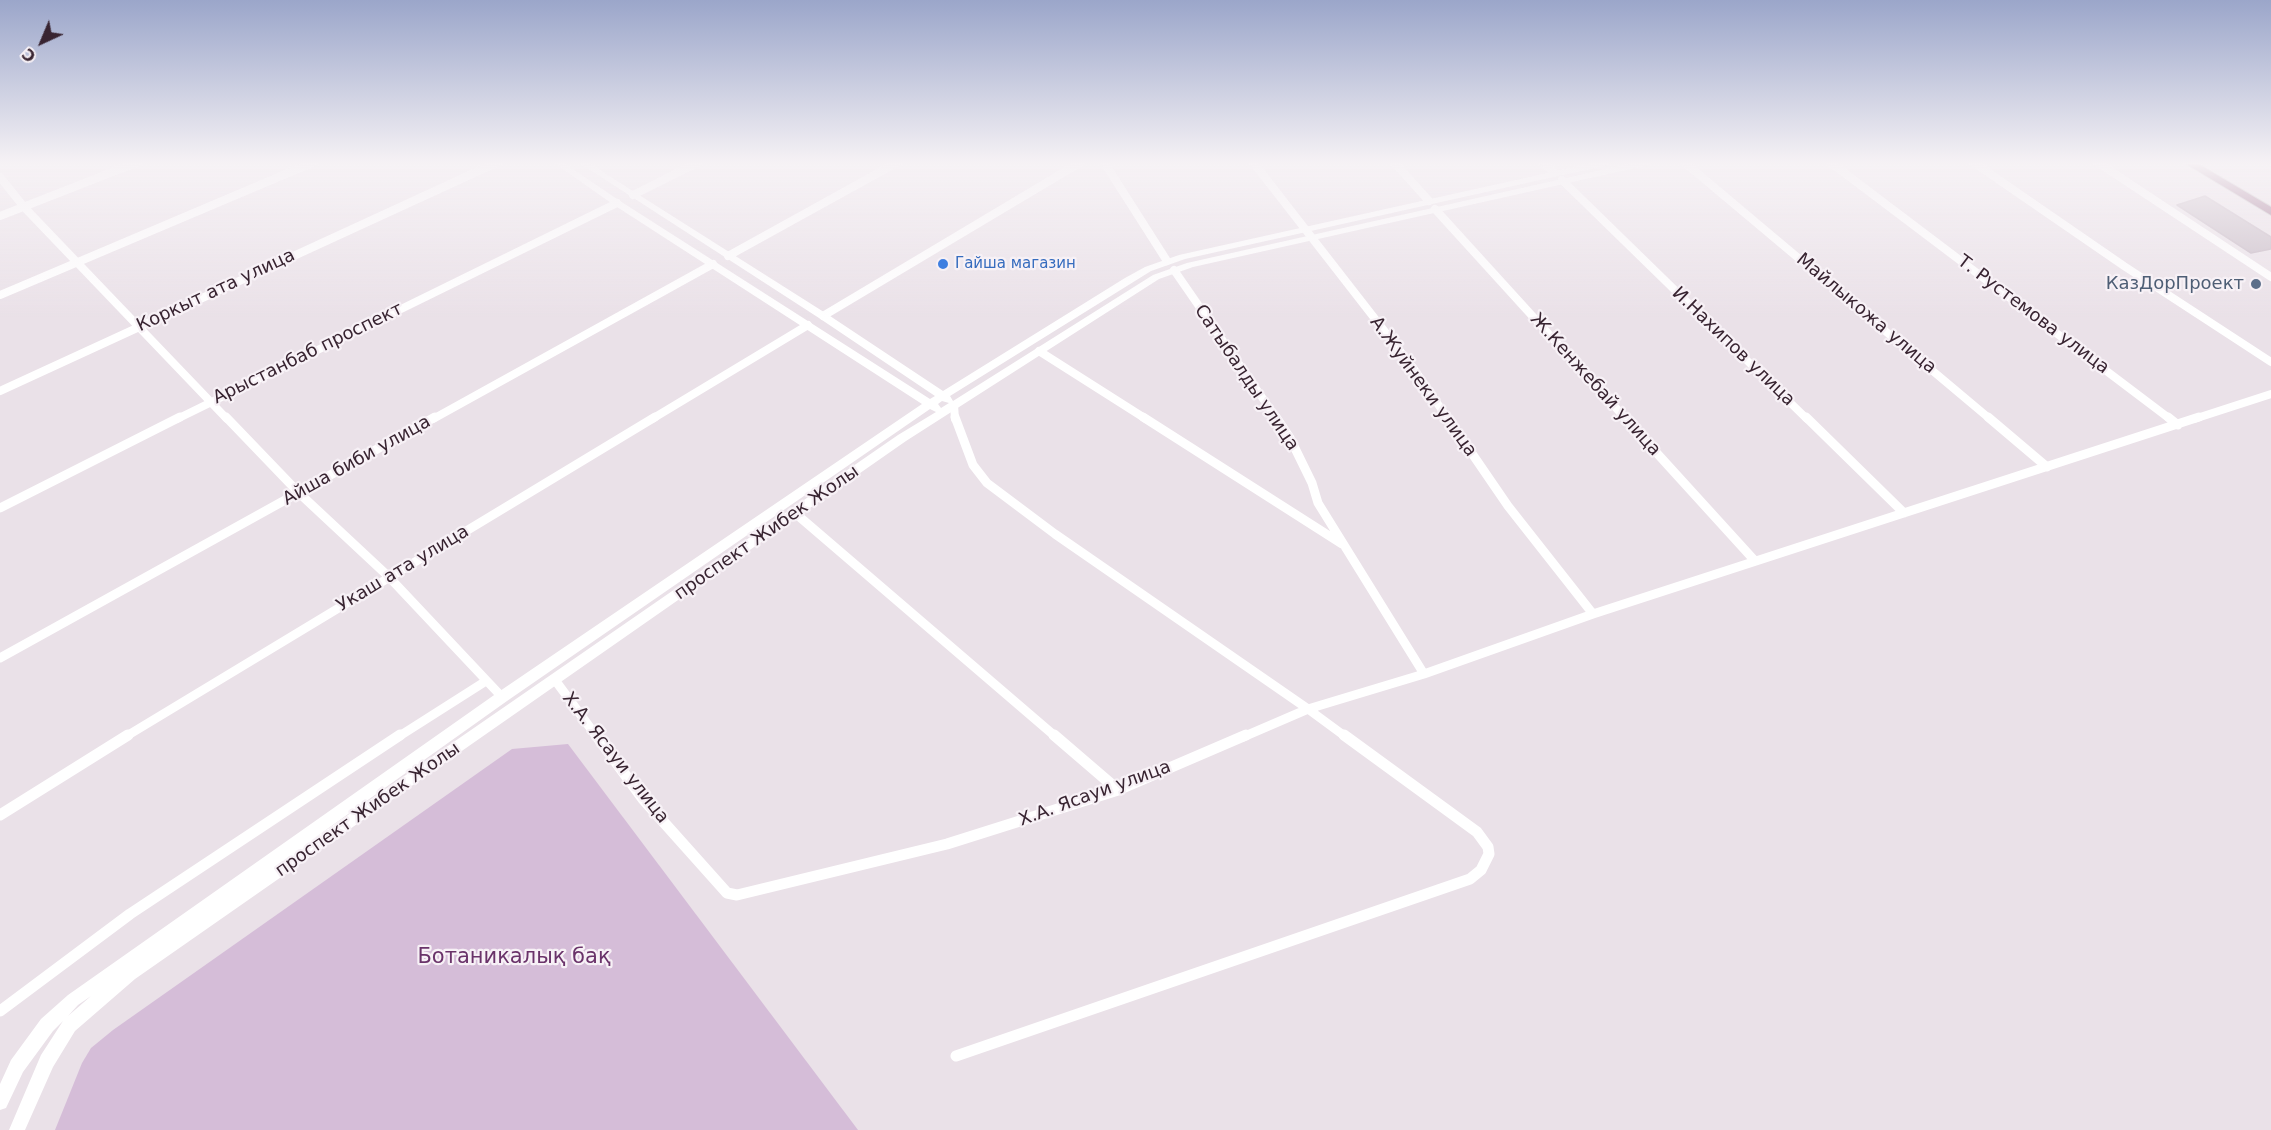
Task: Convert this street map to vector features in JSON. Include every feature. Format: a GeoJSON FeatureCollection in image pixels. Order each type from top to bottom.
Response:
{"type":"FeatureCollection","features":[{"type":"Feature","properties":{"kind":"street"},"geometry":{"type":"LineString","coordinates":[[31,215],[299,493],[389,577],[502,697]]}},
{"type":"Feature","properties":{"kind":"street"},"geometry":{"type":"LineString","coordinates":[[0,295],[190,215]]}},
{"type":"Feature","properties":{"kind":"street","name":"Коркыт ата улица"},"geometry":{"type":"LineString","coordinates":[[0,391],[383,215]]}},
{"type":"Feature","properties":{"kind":"street","name":"Арыстанбаб проспект"},"geometry":{"type":"LineString","coordinates":[[0,508],[210,402],[593,215]]}},
{"type":"Feature","properties":{"kind":"street"},"geometry":{"type":"LineString","coordinates":[[635,215],[955,421]]}},
{"type":"Feature","properties":{"kind":"street"},"geometry":{"type":"LineString","coordinates":[[664,215],[823,316],[954,405],[955,421],[973,465],[987,483],[1055,534],[1308,709],[1477,832],[1488,847],[1489,854],[1481,870],[1470,879],[956,1056]]}},
{"type":"Feature","properties":{"kind":"street"},"geometry":{"type":"LineString","coordinates":[[728,256],[803,215]]}},
{"type":"Feature","properties":{"kind":"street"},"geometry":{"type":"LineString","coordinates":[[823,316],[993,215]]}},
{"type":"Feature","properties":{"kind":"street","name":"Сатыбалды улица"},"geometry":{"type":"LineString","coordinates":[[1137,215],[1170,266],[1290,438],[1312,483],[1318,503],[1424,674]]}},
{"type":"Feature","properties":{"kind":"street","name":"А.Жуйнеки улица"},"geometry":{"type":"LineString","coordinates":[[1293,215],[1414,369],[1508,506],[1593,614]]}},
{"type":"Feature","properties":{"kind":"street","name":"проспект Жибек Жолы"},"geometry":{"type":"LineString","coordinates":[[0,1102],[17,1066],[46,1025],[73,1000],[502,697],[931,404],[1128,280],[1170,266],[1389,215]]}},
{"type":"Feature","properties":{"kind":"street","name":"Ж.Кенжебай улица"},"geometry":{"type":"LineString","coordinates":[[1441,215],[1755,561]]}},
{"type":"Feature","properties":{"kind":"street","name":"И.Нахипов улица"},"geometry":{"type":"LineString","coordinates":[[1598,215],[1904,513]]}},
{"type":"Feature","properties":{"kind":"street","name":"Майлыкожа улица"},"geometry":{"type":"LineString","coordinates":[[1747,215],[2047,467]]}},
{"type":"Feature","properties":{"kind":"street","name":"Т. Рустемова улица"},"geometry":{"type":"LineString","coordinates":[[1900,215],[2178,424]]}},
{"type":"Feature","properties":{"kind":"street"},"geometry":{"type":"LineString","coordinates":[[2050,215],[2271,362]]}},
{"type":"Feature","properties":{"kind":"street"},"geometry":{"type":"LineString","coordinates":[[2177,215],[2271,277]]}},
{"type":"Feature","properties":{"kind":"street","name":"Айша биби улица"},"geometry":{"type":"LineString","coordinates":[[0,658],[713,264]]}},
{"type":"Feature","properties":{"kind":"street","name":"проспект Жибек Жолы"},"geometry":{"type":"LineString","coordinates":[[17,1130],[47,1061],[69,1025],[130,974],[942,412],[1170,266]]}},
{"type":"Feature","properties":{"kind":"street","name":"Укаш ата улица"},"geometry":{"type":"LineString","coordinates":[[0,815],[808,325]]}},
{"type":"Feature","properties":{"kind":"street"},"geometry":{"type":"LineString","coordinates":[[1039,351],[1344,545]]}},
{"type":"Feature","properties":{"kind":"street","name":"Х.А. Ясауи улица"},"geometry":{"type":"LineString","coordinates":[[555,680],[643,799],[727,893],[737,895],[947,844],[1118,790],[1308,709],[1424,674],[1593,614],[2271,394]]}},
{"type":"Feature","properties":{"kind":"street"},"geometry":{"type":"LineString","coordinates":[[795,513],[1118,790]]}},
{"type":"Feature","properties":{"kind":"street"},"geometry":{"type":"LineString","coordinates":[[0,1011],[130,914],[486,681]]}},
{"type":"Feature","properties":{"kind":"green space","name":"Ботаникалық бақ"},"geometry":{"type":"Polygon","coordinates":[[[568,744],[858,1130],[55,1130],[82,1063],[91,1048],[113,1030],[512,749],[568,744]]]}},
{"type":"Feature","properties":{"kind":"building"},"geometry":{"type":"Polygon","coordinates":[[[2192,215],[2235,215],[2271,237],[2271,249],[2251,253],[2192,215]]]}},
{"type":"Feature","properties":{"kind":"place","name":"Гайша магазин"},"geometry":{"type":"Point","coordinates":[943,264]}},
{"type":"Feature","properties":{"kind":"place","name":"КазДорПроект"},"geometry":{"type":"Point","coordinates":[2256,284]}}]}
